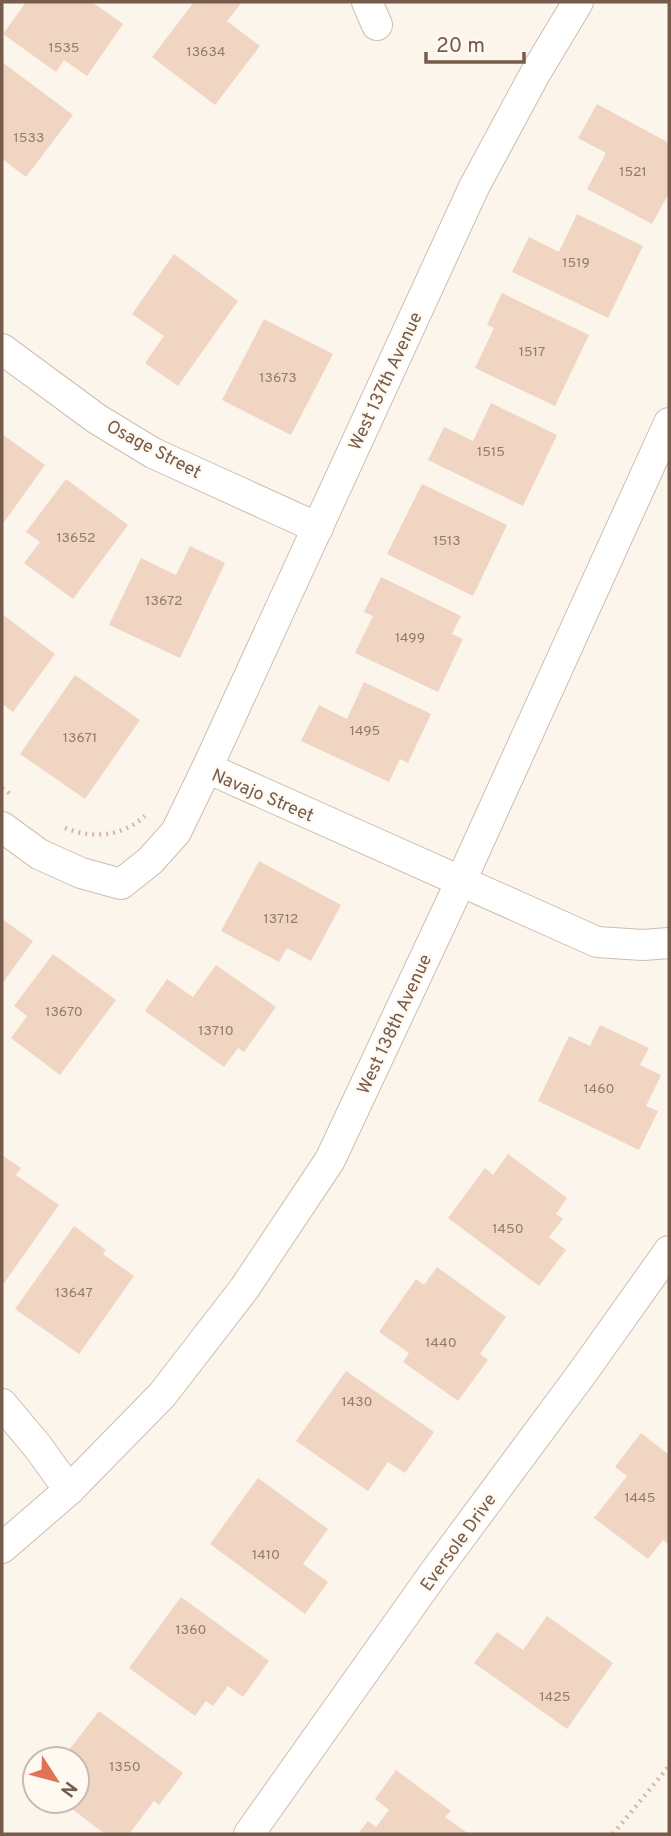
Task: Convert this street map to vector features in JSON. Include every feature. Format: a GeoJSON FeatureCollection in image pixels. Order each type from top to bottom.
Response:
{"type":"FeatureCollection","features":[{"type":"Feature","properties":{"kind":"street","name":"West 137th Avenue"},"geometry":{"type":"LineString","coordinates":[[207,768],[474,187],[536,72],[578,2]]}},
{"type":"Feature","properties":{"kind":"street","name":"Osage Street"},"geometry":{"type":"LineString","coordinates":[[2,349],[97,419],[153,453],[318,528]]}},
{"type":"Feature","properties":{"kind":"street","name":"West 138th Avenue"},"geometry":{"type":"LineString","coordinates":[[2,1548],[69,1490],[170,1384],[244,1289],[330,1160],[460,883],[669,423]]}},
{"type":"Feature","properties":{"kind":"street","name":"Navajo Street"},"geometry":{"type":"LineString","coordinates":[[2,827],[39,854],[80,873],[121,884],[150,861],[176,832],[207,768],[597,942],[643,945],[669,943]]}},
{"type":"Feature","properties":{"kind":"street","name":"Eversole Drive"},"geometry":{"type":"LineString","coordinates":[[249,1834],[426,1584],[669,1251]]}},
{"type":"Feature","properties":{"kind":"street"},"geometry":{"type":"LineString","coordinates":[[2,1404],[69,1490]]}},
{"type":"Feature","properties":{"kind":"path"},"geometry":{"type":"LineString","coordinates":[[2,789],[22,803]]}},
{"type":"Feature","properties":{"kind":"path"},"geometry":{"type":"LineString","coordinates":[[61,827],[80,834],[102,836],[137,823],[152,810]]}},
{"type":"Feature","properties":{"kind":"path"},"geometry":{"type":"LineString","coordinates":[[613,1834],[669,1766]]}},
{"type":"Feature","properties":{"kind":"building"},"geometry":{"type":"Polygon","coordinates":[[[26,2],[92,2],[123,24],[87,76],[64,60],[56,72],[3,34],[26,2]]]}},
{"type":"Feature","properties":{"kind":"building"},"geometry":{"type":"Polygon","coordinates":[[[194,2],[242,2],[227,21],[260,46],[215,105],[152,57],[194,2]]]}},
{"type":"Feature","properties":{"kind":"building"},"geometry":{"type":"Polygon","coordinates":[[[2,62],[73,115],[26,177],[2,159],[2,62]]]}},
{"type":"Feature","properties":{"kind":"building"},"geometry":{"type":"Polygon","coordinates":[[[597,104],[669,143],[669,193],[652,224],[587,189],[606,153],[578,138],[597,104]]]}},
{"type":"Feature","properties":{"kind":"building"},"geometry":{"type":"Polygon","coordinates":[[[577,214],[643,246],[608,318],[512,272],[529,237],[559,252],[577,214]]]}},
{"type":"Feature","properties":{"kind":"building"},"geometry":{"type":"Polygon","coordinates":[[[174,254],[238,301],[178,386],[145,363],[164,336],[132,314],[174,254]]]}},
{"type":"Feature","properties":{"kind":"building"},"geometry":{"type":"Polygon","coordinates":[[[502,293],[589,335],[555,406],[475,368],[494,328],[487,325],[502,293]]]}},
{"type":"Feature","properties":{"kind":"building"},"geometry":{"type":"Polygon","coordinates":[[[264,319],[333,354],[291,435],[222,400],[264,319]]]}},
{"type":"Feature","properties":{"kind":"building"},"geometry":{"type":"Polygon","coordinates":[[[491,403],[557,435],[523,506],[428,460],[444,427],[473,441],[491,403]]]}},
{"type":"Feature","properties":{"kind":"building"},"geometry":{"type":"Polygon","coordinates":[[[2,434],[45,465],[2,525],[2,434]]]}},
{"type":"Feature","properties":{"kind":"building"},"geometry":{"type":"Polygon","coordinates":[[[66,479],[128,525],[73,599],[24,563],[40,542],[26,532],[66,479]]]}},
{"type":"Feature","properties":{"kind":"building"},"geometry":{"type":"Polygon","coordinates":[[[422,484],[507,525],[473,596],[387,554],[422,484]]]}},
{"type":"Feature","properties":{"kind":"building"},"geometry":{"type":"Polygon","coordinates":[[[190,546],[225,563],[180,658],[109,625],[141,558],[176,575],[190,546]]]}},
{"type":"Feature","properties":{"kind":"building"},"geometry":{"type":"Polygon","coordinates":[[[381,577],[461,616],[452,634],[463,639],[438,692],[355,653],[373,616],[364,612],[381,577]]]}},
{"type":"Feature","properties":{"kind":"building"},"geometry":{"type":"Polygon","coordinates":[[[2,614],[55,654],[13,712],[2,704],[2,614]]]}},
{"type":"Feature","properties":{"kind":"building"},"geometry":{"type":"Polygon","coordinates":[[[75,675],[140,720],[85,799],[20,754],[75,675]]]}},
{"type":"Feature","properties":{"kind":"building"},"geometry":{"type":"Polygon","coordinates":[[[364,682],[431,714],[408,763],[400,759],[389,782],[301,741],[319,705],[347,719],[364,682]]]}},
{"type":"Feature","properties":{"kind":"building"},"geometry":{"type":"Polygon","coordinates":[[[259,861],[341,905],[311,961],[287,948],[279,962],[221,931],[259,861]]]}},
{"type":"Feature","properties":{"kind":"building"},"geometry":{"type":"Polygon","coordinates":[[[2,919],[33,941],[2,984],[2,919]]]}},
{"type":"Feature","properties":{"kind":"building"},"geometry":{"type":"Polygon","coordinates":[[[53,954],[116,1000],[60,1075],[11,1038],[27,1016],[14,1006],[53,954]]]}},
{"type":"Feature","properties":{"kind":"building"},"geometry":{"type":"Polygon","coordinates":[[[216,965],[276,1007],[244,1052],[238,1048],[224,1067],[145,1011],[167,979],[193,997],[216,965]]]}},
{"type":"Feature","properties":{"kind":"building"},"geometry":{"type":"Polygon","coordinates":[[[600,1025],[649,1048],[640,1065],[661,1075],[646,1106],[658,1111],[639,1150],[538,1101],[569,1036],[590,1046],[600,1025]]]}},
{"type":"Feature","properties":{"kind":"building"},"geometry":{"type":"Polygon","coordinates":[[[508,1154],[567,1198],[556,1214],[563,1219],[549,1237],[566,1250],[539,1286],[448,1218],[485,1168],[493,1175],[508,1154]]]}},
{"type":"Feature","properties":{"kind":"building"},"geometry":{"type":"Polygon","coordinates":[[[2,1155],[21,1168],[16,1175],[59,1205],[2,1286],[2,1155]]]}},
{"type":"Feature","properties":{"kind":"building"},"geometry":{"type":"Polygon","coordinates":[[[74,1226],[106,1250],[103,1254],[134,1276],[79,1354],[15,1309],[74,1226]]]}},
{"type":"Feature","properties":{"kind":"building"},"geometry":{"type":"Polygon","coordinates":[[[437,1267],[506,1317],[480,1354],[488,1360],[458,1401],[403,1362],[409,1353],[379,1332],[416,1279],[424,1285],[437,1267]]]}},
{"type":"Feature","properties":{"kind":"building"},"geometry":{"type":"Polygon","coordinates":[[[346,1371],[434,1432],[405,1473],[388,1462],[368,1491],[296,1441],[346,1371]]]}},
{"type":"Feature","properties":{"kind":"building"},"geometry":{"type":"Polygon","coordinates":[[[641,1433],[669,1455],[669,1545],[663,1540],[648,1559],[594,1518],[627,1476],[615,1467],[641,1433]]]}},
{"type":"Feature","properties":{"kind":"building"},"geometry":{"type":"Polygon","coordinates":[[[258,1478],[328,1529],[303,1564],[328,1582],[305,1614],[210,1544],[258,1478]]]}},
{"type":"Feature","properties":{"kind":"building"},"geometry":{"type":"Polygon","coordinates":[[[181,1597],[269,1661],[243,1697],[228,1686],[213,1706],[206,1701],[195,1716],[129,1668],[181,1597]]]}},
{"type":"Feature","properties":{"kind":"building"},"geometry":{"type":"Polygon","coordinates":[[[547,1616],[613,1663],[567,1729],[474,1663],[497,1632],[523,1650],[547,1616]]]}},
{"type":"Feature","properties":{"kind":"building"},"geometry":{"type":"Polygon","coordinates":[[[99,1711],[183,1773],[159,1805],[154,1801],[129,1834],[105,1834],[80,1815],[91,1815],[91,1745],[73,1745],[99,1711]]]}},
{"type":"Feature","properties":{"kind":"building"},"geometry":{"type":"Polygon","coordinates":[[[396,1770],[451,1811],[445,1817],[469,1834],[358,1834],[368,1821],[376,1827],[389,1810],[375,1799],[396,1770]]]}}]}
